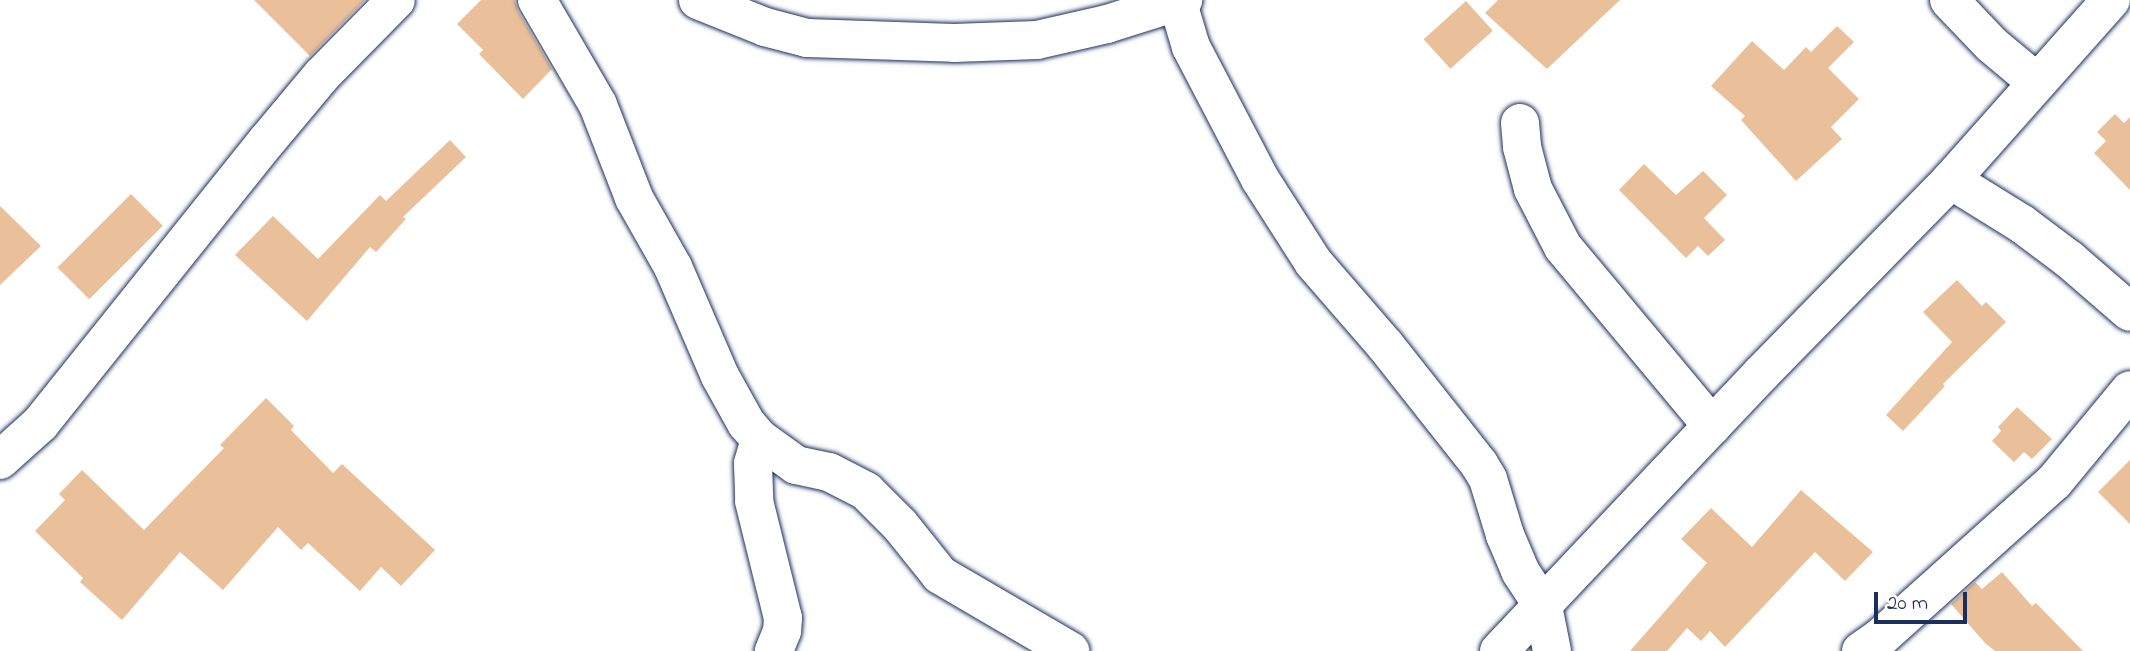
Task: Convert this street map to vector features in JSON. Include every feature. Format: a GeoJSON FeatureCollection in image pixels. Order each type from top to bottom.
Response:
{"type":"FeatureCollection","features":[{"type":"Feature","properties":{"kind":"street"},"geometry":{"type":"LineString","coordinates":[[0,460],[40,424],[322,75],[396,0]]}},
{"type":"Feature","properties":{"kind":"street"},"geometry":{"type":"LineString","coordinates":[[537,0],[598,105],[634,198],[673,267],[734,404],[760,439],[796,464],[852,481],[887,512],[940,575],[1070,651]]}},
{"type":"Feature","properties":{"kind":"street"},"geometry":{"type":"LineString","coordinates":[[698,0],[765,27],[807,38],[954,43],[1037,40],[1107,24],[1179,1],[1191,47],[1260,179],[1313,262],[1385,345],[1479,464],[1488,480],[1520,571],[1543,606],[1552,651]]}},
{"type":"Feature","properties":{"kind":"street"},"geometry":{"type":"LineString","coordinates":[[1949,0],[1992,45],[2035,81]]}},
{"type":"Feature","properties":{"kind":"street"},"geometry":{"type":"LineString","coordinates":[[1499,651],[1712,426],[1951,180],[2035,81],[2111,0]]}},
{"type":"Feature","properties":{"kind":"street"},"geometry":{"type":"LineString","coordinates":[[1520,122],[1522,147],[1533,188],[1563,247],[1712,426]]}},
{"type":"Feature","properties":{"kind":"street"},"geometry":{"type":"LineString","coordinates":[[1951,180],[2022,224],[2070,260],[2130,312]]}},
{"type":"Feature","properties":{"kind":"street"},"geometry":{"type":"LineString","coordinates":[[1861,651],[1881,637],[2054,482],[2130,390]]}},
{"type":"Feature","properties":{"kind":"street"},"geometry":{"type":"LineString","coordinates":[[760,439],[753,464],[754,501],[783,618],[782,631],[774,651]]}},
{"type":"Feature","properties":{"kind":"building"},"geometry":{"type":"Polygon","coordinates":[[[254,0],[365,0],[310,56],[254,0]]]}},
{"type":"Feature","properties":{"kind":"building"},"geometry":{"type":"Polygon","coordinates":[[[481,0],[515,0],[518,11],[552,69],[523,99],[479,54],[483,50],[457,24],[481,0]]]}},
{"type":"Feature","properties":{"kind":"building"},"geometry":{"type":"Polygon","coordinates":[[[1498,0],[1620,0],[1547,69],[1485,13],[1498,0]]]}},
{"type":"Feature","properties":{"kind":"building"},"geometry":{"type":"Polygon","coordinates":[[[1466,1],[1493,31],[1450,69],[1424,39],[1466,1]]]}},
{"type":"Feature","properties":{"kind":"building"},"geometry":{"type":"Polygon","coordinates":[[[1837,26],[1854,42],[1828,68],[1859,99],[1831,127],[1842,139],[1796,181],[1741,120],[1745,116],[1711,86],[1752,41],[1784,70],[1806,47],[1811,52],[1837,26]]]}},
{"type":"Feature","properties":{"kind":"building"},"geometry":{"type":"Polygon","coordinates":[[[2115,114],[2124,123],[2130,117],[2130,190],[2094,153],[2106,141],[2097,132],[2115,114]]]}},
{"type":"Feature","properties":{"kind":"building"},"geometry":{"type":"Polygon","coordinates":[[[450,140],[466,157],[403,217],[406,219],[376,252],[370,247],[307,321],[235,255],[273,216],[318,259],[380,195],[386,201],[450,140]]]}},
{"type":"Feature","properties":{"kind":"building"},"geometry":{"type":"Polygon","coordinates":[[[1644,164],[1676,195],[1703,171],[1727,195],[1704,218],[1725,240],[1708,256],[1698,246],[1686,258],[1619,190],[1644,164]]]}},
{"type":"Feature","properties":{"kind":"building"},"geometry":{"type":"Polygon","coordinates":[[[131,194],[163,226],[89,299],[57,268],[131,194]]]}},
{"type":"Feature","properties":{"kind":"building"},"geometry":{"type":"Polygon","coordinates":[[[0,206],[41,246],[0,285],[0,206]]]}},
{"type":"Feature","properties":{"kind":"building"},"geometry":{"type":"Polygon","coordinates":[[[1957,280],[1982,306],[1986,302],[2006,322],[1943,384],[1945,386],[1903,431],[1886,415],[1952,342],[1923,312],[1957,280]]]}},
{"type":"Feature","properties":{"kind":"building"},"geometry":{"type":"Polygon","coordinates":[[[266,398],[294,426],[291,430],[333,473],[342,464],[435,550],[401,586],[381,567],[360,591],[308,543],[301,550],[278,527],[223,590],[180,552],[122,620],[80,582],[83,578],[35,531],[65,500],[59,494],[82,470],[144,530],[224,448],[220,445],[266,398]]]}},
{"type":"Feature","properties":{"kind":"building"},"geometry":{"type":"Polygon","coordinates":[[[2017,407],[2052,439],[2032,459],[2024,452],[2014,462],[1992,441],[2001,431],[1998,427],[2017,407]]]}},
{"type":"Feature","properties":{"kind":"building"},"geometry":{"type":"Polygon","coordinates":[[[2130,460],[2130,524],[2098,492],[2130,460]]]}},
{"type":"Feature","properties":{"kind":"building"},"geometry":{"type":"Polygon","coordinates":[[[1801,490],[1873,552],[1845,581],[1815,552],[1725,647],[1710,631],[1701,641],[1687,628],[1667,651],[1630,651],[1707,563],[1681,539],[1711,508],[1752,547],[1801,490]]]}},
{"type":"Feature","properties":{"kind":"building"},"geometry":{"type":"Polygon","coordinates":[[[2002,572],[2032,606],[2036,603],[2083,651],[1995,651],[1985,643],[1951,604],[1975,582],[1982,589],[2002,572]]]}}]}
